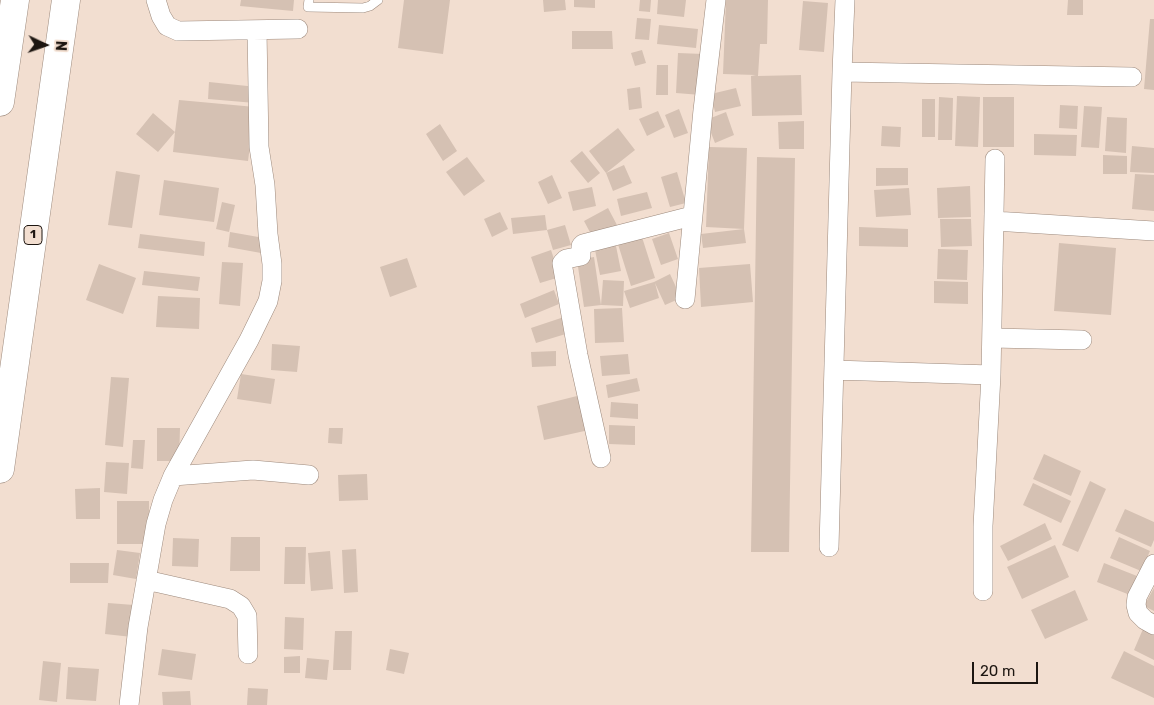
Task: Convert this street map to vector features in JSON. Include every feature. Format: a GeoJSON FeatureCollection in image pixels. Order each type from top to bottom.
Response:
{"type":"FeatureCollection","features":[{"type":"Feature","properties":{"kind":"highway"},"geometry":{"type":"LineString","coordinates":[[0,102],[15,0]]}},
{"type":"Feature","properties":{"kind":"highway","name":"1"},"geometry":{"type":"LineString","coordinates":[[0,469],[66,0]]}},
{"type":"Feature","properties":{"kind":"street"},"geometry":{"type":"LineString","coordinates":[[156,0],[164,21],[168,26],[178,31],[298,29]]}},
{"type":"Feature","properties":{"kind":"street"},"geometry":{"type":"LineString","coordinates":[[685,299],[692,216],[716,0]]}},
{"type":"Feature","properties":{"kind":"street"},"geometry":{"type":"LineString","coordinates":[[829,547],[842,72],[846,0]]}},
{"type":"Feature","properties":{"kind":"street"},"geometry":{"type":"LineString","coordinates":[[129,705],[138,627],[156,524],[163,500],[173,476],[249,340],[268,301],[272,281],[265,185],[259,147],[258,30]]}},
{"type":"Feature","properties":{"kind":"street"},"geometry":{"type":"LineString","coordinates":[[842,72],[1132,77]]}},
{"type":"Feature","properties":{"kind":"street"},"geometry":{"type":"LineString","coordinates":[[983,591],[991,375],[995,159]]}},
{"type":"Feature","properties":{"kind":"street"},"geometry":{"type":"LineString","coordinates":[[600,458],[578,355],[562,263],[566,258],[580,256],[583,244],[692,216]]}},
{"type":"Feature","properties":{"kind":"street"},"geometry":{"type":"LineString","coordinates":[[994,221],[1154,231]]}},
{"type":"Feature","properties":{"kind":"street"},"geometry":{"type":"LineString","coordinates":[[992,338],[1082,340]]}},
{"type":"Feature","properties":{"kind":"street"},"geometry":{"type":"LineString","coordinates":[[834,370],[991,375]]}},
{"type":"Feature","properties":{"kind":"street"},"geometry":{"type":"LineString","coordinates":[[173,476],[253,470],[309,475]]}},
{"type":"Feature","properties":{"kind":"street"},"geometry":{"type":"LineString","coordinates":[[1154,564],[1137,597],[1136,605],[1138,613],[1154,625]]}},
{"type":"Feature","properties":{"kind":"street"},"geometry":{"type":"LineString","coordinates":[[146,580],[230,598],[240,606],[247,616],[248,654]]}},
{"type":"Feature","properties":{"kind":"lane"},"geometry":{"type":"LineString","coordinates":[[309,0],[308,7],[363,8],[370,6],[378,0]]}},
{"type":"Feature","properties":{"kind":"building"},"geometry":{"type":"Polygon","coordinates":[[[241,0],[294,0],[293,11],[240,6],[241,0]]]}},
{"type":"Feature","properties":{"kind":"building"},"geometry":{"type":"Polygon","coordinates":[[[404,0],[450,0],[443,54],[398,48],[404,0]]]}},
{"type":"Feature","properties":{"kind":"building"},"geometry":{"type":"Polygon","coordinates":[[[543,0],[565,0],[566,10],[544,12],[543,0]]]}},
{"type":"Feature","properties":{"kind":"building"},"geometry":{"type":"Polygon","coordinates":[[[574,0],[595,0],[595,8],[574,7],[574,0]]]}},
{"type":"Feature","properties":{"kind":"building"},"geometry":{"type":"Polygon","coordinates":[[[640,0],[651,0],[650,12],[639,11],[640,0]]]}},
{"type":"Feature","properties":{"kind":"building"},"geometry":{"type":"Polygon","coordinates":[[[658,0],[686,0],[684,17],[657,14],[658,0]]]}},
{"type":"Feature","properties":{"kind":"building"},"geometry":{"type":"Polygon","coordinates":[[[726,0],[768,0],[767,44],[760,44],[758,76],[801,75],[802,115],[752,116],[751,76],[756,75],[723,74],[726,0]]]}},
{"type":"Feature","properties":{"kind":"building"},"geometry":{"type":"Polygon","coordinates":[[[1068,0],[1083,0],[1083,15],[1067,15],[1068,0]]]}},
{"type":"Feature","properties":{"kind":"building"},"geometry":{"type":"Polygon","coordinates":[[[803,1],[828,3],[824,52],[799,50],[803,1]]]}},
{"type":"Feature","properties":{"kind":"building"},"geometry":{"type":"Polygon","coordinates":[[[637,18],[651,19],[649,40],[635,39],[637,18]]]}},
{"type":"Feature","properties":{"kind":"building"},"geometry":{"type":"Polygon","coordinates":[[[1150,19],[1154,19],[1154,90],[1144,89],[1150,19]]]}},
{"type":"Feature","properties":{"kind":"building"},"geometry":{"type":"Polygon","coordinates":[[[659,25],[698,29],[696,48],[657,44],[659,25]]]}},
{"type":"Feature","properties":{"kind":"building"},"geometry":{"type":"Polygon","coordinates":[[[572,31],[612,31],[613,49],[572,49],[572,31]]]}},
{"type":"Feature","properties":{"kind":"building"},"geometry":{"type":"Polygon","coordinates":[[[642,50],[646,63],[635,66],[631,53],[642,50]]]}},
{"type":"Feature","properties":{"kind":"building"},"geometry":{"type":"Polygon","coordinates":[[[678,53],[703,54],[701,95],[676,93],[678,53]]]}},
{"type":"Feature","properties":{"kind":"building"},"geometry":{"type":"Polygon","coordinates":[[[657,65],[668,65],[668,95],[656,95],[657,65]]]}},
{"type":"Feature","properties":{"kind":"building"},"geometry":{"type":"Polygon","coordinates":[[[209,82],[257,87],[255,103],[208,99],[209,82]]]}},
{"type":"Feature","properties":{"kind":"building"},"geometry":{"type":"Polygon","coordinates":[[[640,87],[642,108],[629,110],[627,89],[640,87]]]}},
{"type":"Feature","properties":{"kind":"building"},"geometry":{"type":"Polygon","coordinates":[[[736,88],[741,106],[715,112],[711,94],[736,88]]]}},
{"type":"Feature","properties":{"kind":"building"},"geometry":{"type":"Polygon","coordinates":[[[957,96],[980,97],[978,147],[955,146],[957,96]]]}},
{"type":"Feature","properties":{"kind":"building"},"geometry":{"type":"Polygon","coordinates":[[[939,97],[953,98],[952,140],[938,140],[939,97]]]}},
{"type":"Feature","properties":{"kind":"building"},"geometry":{"type":"Polygon","coordinates":[[[983,97],[1014,97],[1014,147],[983,147],[983,97]]]}},
{"type":"Feature","properties":{"kind":"building"},"geometry":{"type":"Polygon","coordinates":[[[922,99],[935,99],[935,137],[922,137],[922,99]]]}},
{"type":"Feature","properties":{"kind":"building"},"geometry":{"type":"Polygon","coordinates":[[[179,100],[255,107],[248,161],[173,152],[179,100]]]}},
{"type":"Feature","properties":{"kind":"building"},"geometry":{"type":"Polygon","coordinates":[[[1060,105],[1078,106],[1077,129],[1059,128],[1060,105]]]}},
{"type":"Feature","properties":{"kind":"building"},"geometry":{"type":"Polygon","coordinates":[[[1084,106],[1102,107],[1099,148],[1081,147],[1084,106]]]}},
{"type":"Feature","properties":{"kind":"building"},"geometry":{"type":"Polygon","coordinates":[[[679,109],[688,133],[674,138],[665,115],[679,109]]]}},
{"type":"Feature","properties":{"kind":"building"},"geometry":{"type":"Polygon","coordinates":[[[658,111],[665,127],[647,136],[639,119],[658,111]]]}},
{"type":"Feature","properties":{"kind":"building"},"geometry":{"type":"Polygon","coordinates":[[[726,112],[734,135],[715,143],[706,120],[726,112]]]}},
{"type":"Feature","properties":{"kind":"building"},"geometry":{"type":"Polygon","coordinates":[[[153,113],[175,132],[158,152],[136,134],[153,113]]]}},
{"type":"Feature","properties":{"kind":"building"},"geometry":{"type":"Polygon","coordinates":[[[1107,117],[1127,118],[1126,153],[1105,151],[1107,117]]]}},
{"type":"Feature","properties":{"kind":"building"},"geometry":{"type":"Polygon","coordinates":[[[804,121],[804,149],[779,149],[778,122],[804,121]]]}},
{"type":"Feature","properties":{"kind":"building"},"geometry":{"type":"Polygon","coordinates":[[[440,124],[457,151],[443,161],[426,134],[440,124]]]}},
{"type":"Feature","properties":{"kind":"building"},"geometry":{"type":"Polygon","coordinates":[[[882,126],[901,127],[900,147],[881,146],[882,126]]]}},
{"type":"Feature","properties":{"kind":"building"},"geometry":{"type":"Polygon","coordinates":[[[618,128],[635,150],[606,173],[589,151],[618,128]]]}},
{"type":"Feature","properties":{"kind":"building"},"geometry":{"type":"Polygon","coordinates":[[[1034,134],[1077,135],[1076,156],[1034,155],[1034,134]]]}},
{"type":"Feature","properties":{"kind":"building"},"geometry":{"type":"Polygon","coordinates":[[[1132,146],[1154,148],[1154,173],[1130,172],[1132,146]]]}},
{"type":"Feature","properties":{"kind":"building"},"geometry":{"type":"Polygon","coordinates":[[[709,147],[747,148],[744,229],[706,227],[709,147]]]}},
{"type":"Feature","properties":{"kind":"building"},"geometry":{"type":"Polygon","coordinates":[[[582,151],[600,173],[588,183],[570,161],[582,151]]]}},
{"type":"Feature","properties":{"kind":"building"},"geometry":{"type":"Polygon","coordinates":[[[1103,155],[1127,156],[1127,174],[1103,174],[1103,155]]]}},
{"type":"Feature","properties":{"kind":"building"},"geometry":{"type":"Polygon","coordinates":[[[467,157],[485,181],[464,196],[446,172],[467,157]]]}},
{"type":"Feature","properties":{"kind":"building"},"geometry":{"type":"Polygon","coordinates":[[[757,157],[795,158],[789,552],[751,552],[757,157]]]}},
{"type":"Feature","properties":{"kind":"building"},"geometry":{"type":"Polygon","coordinates":[[[624,165],[632,183],[613,191],[606,173],[624,165]]]}},
{"type":"Feature","properties":{"kind":"building"},"geometry":{"type":"Polygon","coordinates":[[[876,168],[908,168],[908,185],[876,186],[876,168]]]}},
{"type":"Feature","properties":{"kind":"building"},"geometry":{"type":"Polygon","coordinates":[[[116,171],[140,175],[132,228],[108,225],[116,171]]]}},
{"type":"Feature","properties":{"kind":"building"},"geometry":{"type":"Polygon","coordinates":[[[677,172],[686,203],[670,207],[661,177],[677,172]]]}},
{"type":"Feature","properties":{"kind":"building"},"geometry":{"type":"Polygon","coordinates":[[[1135,174],[1154,175],[1154,211],[1132,209],[1135,174]]]}},
{"type":"Feature","properties":{"kind":"building"},"geometry":{"type":"Polygon","coordinates":[[[552,175],[562,198],[548,204],[538,182],[552,175]]]}},
{"type":"Feature","properties":{"kind":"building"},"geometry":{"type":"Polygon","coordinates":[[[164,180],[219,188],[214,222],[159,215],[164,180]]]}},
{"type":"Feature","properties":{"kind":"building"},"geometry":{"type":"Polygon","coordinates":[[[970,186],[971,217],[938,218],[937,188],[970,186]]]}},
{"type":"Feature","properties":{"kind":"building"},"geometry":{"type":"Polygon","coordinates":[[[592,187],[596,206],[573,211],[568,192],[592,187]]]}},
{"type":"Feature","properties":{"kind":"building"},"geometry":{"type":"Polygon","coordinates":[[[909,188],[911,215],[876,217],[874,190],[909,188]]]}},
{"type":"Feature","properties":{"kind":"building"},"geometry":{"type":"Polygon","coordinates":[[[647,192],[652,208],[621,216],[617,199],[647,192]]]}},
{"type":"Feature","properties":{"kind":"building"},"geometry":{"type":"Polygon","coordinates":[[[222,202],[235,205],[229,232],[216,229],[222,202]]]}},
{"type":"Feature","properties":{"kind":"building"},"geometry":{"type":"Polygon","coordinates":[[[608,208],[617,225],[593,238],[584,221],[608,208]]]}},
{"type":"Feature","properties":{"kind":"building"},"geometry":{"type":"Polygon","coordinates":[[[500,212],[508,229],[492,237],[484,219],[500,212]]]}},
{"type":"Feature","properties":{"kind":"building"},"geometry":{"type":"Polygon","coordinates":[[[545,215],[547,230],[513,234],[511,218],[545,215]]]}},
{"type":"Feature","properties":{"kind":"building"},"geometry":{"type":"Polygon","coordinates":[[[940,219],[971,219],[972,246],[941,247],[940,219]]]}},
{"type":"Feature","properties":{"kind":"building"},"geometry":{"type":"Polygon","coordinates":[[[565,225],[571,245],[553,250],[547,230],[565,225]]]}},
{"type":"Feature","properties":{"kind":"building"},"geometry":{"type":"Polygon","coordinates":[[[859,227],[908,229],[908,247],[859,246],[859,227]]]}},
{"type":"Feature","properties":{"kind":"building"},"geometry":{"type":"Polygon","coordinates":[[[744,229],[746,243],[703,248],[701,234],[744,229]]]}},
{"type":"Feature","properties":{"kind":"building"},"geometry":{"type":"Polygon","coordinates":[[[230,232],[264,238],[261,253],[228,247],[230,232]]]}},
{"type":"Feature","properties":{"kind":"building"},"geometry":{"type":"Polygon","coordinates":[[[669,233],[678,259],[661,265],[652,239],[669,233]]]}},
{"type":"Feature","properties":{"kind":"building"},"geometry":{"type":"Polygon","coordinates":[[[140,234],[205,242],[204,256],[138,248],[140,234]]]}},
{"type":"Feature","properties":{"kind":"building"},"geometry":{"type":"Polygon","coordinates":[[[641,234],[655,278],[631,286],[617,241],[641,234]]]}},
{"type":"Feature","properties":{"kind":"building"},"geometry":{"type":"Polygon","coordinates":[[[615,241],[621,271],[600,275],[594,245],[615,241]]]}},
{"type":"Feature","properties":{"kind":"building"},"geometry":{"type":"Polygon","coordinates":[[[1059,243],[1116,248],[1111,315],[1054,311],[1059,243]]]}},
{"type":"Feature","properties":{"kind":"building"},"geometry":{"type":"Polygon","coordinates":[[[938,249],[968,250],[967,280],[937,279],[938,249]]]}},
{"type":"Feature","properties":{"kind":"building"},"geometry":{"type":"Polygon","coordinates":[[[551,250],[560,277],[540,283],[531,257],[551,250]]]}},
{"type":"Feature","properties":{"kind":"building"},"geometry":{"type":"Polygon","coordinates":[[[594,257],[601,305],[584,307],[577,260],[594,257]]]}},
{"type":"Feature","properties":{"kind":"building"},"geometry":{"type":"Polygon","coordinates":[[[407,258],[417,287],[390,297],[380,267],[407,258]]]}},
{"type":"Feature","properties":{"kind":"building"},"geometry":{"type":"Polygon","coordinates":[[[222,262],[243,263],[240,306],[219,304],[222,262]]]}},
{"type":"Feature","properties":{"kind":"building"},"geometry":{"type":"Polygon","coordinates":[[[99,264],[136,278],[123,314],[86,300],[99,264]]]}},
{"type":"Feature","properties":{"kind":"building"},"geometry":{"type":"Polygon","coordinates":[[[750,264],[753,302],[701,307],[699,268],[750,264]]]}},
{"type":"Feature","properties":{"kind":"building"},"geometry":{"type":"Polygon","coordinates":[[[144,271],[200,277],[198,291],[142,285],[144,271]]]}},
{"type":"Feature","properties":{"kind":"building"},"geometry":{"type":"Polygon","coordinates":[[[670,274],[681,298],[665,305],[655,283],[659,298],[630,308],[624,291],[654,282],[670,274]]]}},
{"type":"Feature","properties":{"kind":"building"},"geometry":{"type":"Polygon","coordinates":[[[603,280],[624,281],[623,306],[601,305],[603,280]]]}},
{"type":"Feature","properties":{"kind":"building"},"geometry":{"type":"Polygon","coordinates":[[[934,281],[968,282],[968,304],[934,303],[934,281]]]}},
{"type":"Feature","properties":{"kind":"building"},"geometry":{"type":"Polygon","coordinates":[[[554,290],[559,304],[525,318],[520,304],[554,290]]]}},
{"type":"Feature","properties":{"kind":"building"},"geometry":{"type":"Polygon","coordinates":[[[158,296],[200,298],[199,329],[156,327],[158,296]]]}},
{"type":"Feature","properties":{"kind":"building"},"geometry":{"type":"Polygon","coordinates":[[[622,308],[624,342],[595,343],[594,309],[622,308]]]}},
{"type":"Feature","properties":{"kind":"building"},"geometry":{"type":"Polygon","coordinates":[[[564,317],[569,333],[536,343],[531,328],[564,317]]]}},
{"type":"Feature","properties":{"kind":"building"},"geometry":{"type":"Polygon","coordinates":[[[272,344],[300,346],[297,372],[271,370],[272,344]]]}},
{"type":"Feature","properties":{"kind":"building"},"geometry":{"type":"Polygon","coordinates":[[[556,351],[556,366],[532,367],[531,352],[556,351]]]}},
{"type":"Feature","properties":{"kind":"building"},"geometry":{"type":"Polygon","coordinates":[[[628,354],[630,374],[602,376],[600,356],[628,354]]]}},
{"type":"Feature","properties":{"kind":"building"},"geometry":{"type":"Polygon","coordinates":[[[241,374],[275,379],[271,404],[237,399],[241,374]]]}},
{"type":"Feature","properties":{"kind":"building"},"geometry":{"type":"Polygon","coordinates":[[[111,377],[129,378],[123,447],[105,445],[111,377]]]}},
{"type":"Feature","properties":{"kind":"building"},"geometry":{"type":"Polygon","coordinates":[[[637,378],[640,391],[608,398],[606,385],[637,378]]]}},
{"type":"Feature","properties":{"kind":"building"},"geometry":{"type":"Polygon","coordinates":[[[581,395],[589,430],[544,440],[537,406],[581,395]]]}},
{"type":"Feature","properties":{"kind":"building"},"geometry":{"type":"Polygon","coordinates":[[[611,402],[638,404],[638,419],[610,417],[611,402]]]}},
{"type":"Feature","properties":{"kind":"building"},"geometry":{"type":"Polygon","coordinates":[[[609,425],[635,426],[635,445],[609,444],[609,425]]]}},
{"type":"Feature","properties":{"kind":"building"},"geometry":{"type":"Polygon","coordinates":[[[157,428],[180,428],[179,461],[157,461],[157,428]]]}},
{"type":"Feature","properties":{"kind":"building"},"geometry":{"type":"Polygon","coordinates":[[[329,428],[343,428],[342,444],[328,443],[329,428]]]}},
{"type":"Feature","properties":{"kind":"building"},"geometry":{"type":"Polygon","coordinates":[[[133,440],[145,440],[143,469],[131,468],[133,440]]]}},
{"type":"Feature","properties":{"kind":"building"},"geometry":{"type":"Polygon","coordinates":[[[1044,454],[1081,471],[1071,496],[1033,479],[1044,454]]]}},
{"type":"Feature","properties":{"kind":"building"},"geometry":{"type":"Polygon","coordinates":[[[106,462],[129,463],[127,494],[104,492],[106,462]]]}},
{"type":"Feature","properties":{"kind":"building"},"geometry":{"type":"Polygon","coordinates":[[[367,474],[368,500],[339,501],[338,475],[367,474]]]}},
{"type":"Feature","properties":{"kind":"building"},"geometry":{"type":"Polygon","coordinates":[[[1090,481],[1106,489],[1078,552],[1062,545],[1090,481]]]}},
{"type":"Feature","properties":{"kind":"building"},"geometry":{"type":"Polygon","coordinates":[[[1033,483],[1071,501],[1061,523],[1023,505],[1033,483]]]}},
{"type":"Feature","properties":{"kind":"building"},"geometry":{"type":"Polygon","coordinates":[[[100,488],[100,519],[76,519],[75,489],[100,488]]]}},
{"type":"Feature","properties":{"kind":"building"},"geometry":{"type":"Polygon","coordinates":[[[117,501],[149,501],[149,544],[117,544],[117,501]]]}},
{"type":"Feature","properties":{"kind":"building"},"geometry":{"type":"Polygon","coordinates":[[[1125,509],[1154,522],[1154,540],[1151,547],[1115,531],[1125,509]]]}},
{"type":"Feature","properties":{"kind":"building"},"geometry":{"type":"Polygon","coordinates":[[[1045,523],[1052,539],[1008,561],[1000,546],[1045,523]]]}},
{"type":"Feature","properties":{"kind":"building"},"geometry":{"type":"Polygon","coordinates":[[[231,537],[260,537],[260,571],[230,571],[231,537]]]}},
{"type":"Feature","properties":{"kind":"building"},"geometry":{"type":"Polygon","coordinates":[[[1119,537],[1150,551],[1141,571],[1110,558],[1119,537]]]}},
{"type":"Feature","properties":{"kind":"building"},"geometry":{"type":"Polygon","coordinates":[[[173,538],[199,539],[198,567],[172,566],[173,538]]]}},
{"type":"Feature","properties":{"kind":"building"},"geometry":{"type":"Polygon","coordinates":[[[1055,545],[1069,577],[1022,599],[1007,567],[1055,545]]]}},
{"type":"Feature","properties":{"kind":"building"},"geometry":{"type":"Polygon","coordinates":[[[285,547],[306,547],[305,584],[284,584],[285,547]]]}},
{"type":"Feature","properties":{"kind":"building"},"geometry":{"type":"Polygon","coordinates":[[[356,549],[358,592],[344,593],[342,550],[356,549]]]}},
{"type":"Feature","properties":{"kind":"building"},"geometry":{"type":"Polygon","coordinates":[[[117,550],[140,553],[136,579],[113,575],[117,550]]]}},
{"type":"Feature","properties":{"kind":"building"},"geometry":{"type":"Polygon","coordinates":[[[330,551],[333,589],[311,591],[308,553],[330,551]]]}},
{"type":"Feature","properties":{"kind":"building"},"geometry":{"type":"Polygon","coordinates":[[[70,563],[109,563],[108,583],[70,583],[70,563]]]}},
{"type":"Feature","properties":{"kind":"building"},"geometry":{"type":"Polygon","coordinates":[[[1104,563],[1137,576],[1130,595],[1097,582],[1104,563]]]}},
{"type":"Feature","properties":{"kind":"building"},"geometry":{"type":"Polygon","coordinates":[[[1154,588],[1154,611],[1144,606],[1154,588]]]}},
{"type":"Feature","properties":{"kind":"building"},"geometry":{"type":"Polygon","coordinates":[[[1075,590],[1088,620],[1045,639],[1031,610],[1075,590]]]}},
{"type":"Feature","properties":{"kind":"building"},"geometry":{"type":"Polygon","coordinates":[[[108,603],[134,605],[132,637],[105,634],[108,603]]]}},
{"type":"Feature","properties":{"kind":"building"},"geometry":{"type":"Polygon","coordinates":[[[285,617],[304,618],[303,650],[284,649],[285,617]]]}},
{"type":"Feature","properties":{"kind":"building"},"geometry":{"type":"Polygon","coordinates":[[[1143,629],[1154,634],[1154,660],[1134,650],[1143,629]]]}},
{"type":"Feature","properties":{"kind":"building"},"geometry":{"type":"Polygon","coordinates":[[[335,631],[352,631],[351,670],[333,670],[335,631]]]}},
{"type":"Feature","properties":{"kind":"building"},"geometry":{"type":"Polygon","coordinates":[[[162,649],[196,654],[192,680],[158,675],[162,649]]]}},
{"type":"Feature","properties":{"kind":"building"},"geometry":{"type":"Polygon","coordinates":[[[390,649],[409,653],[404,674],[386,670],[390,649]]]}},
{"type":"Feature","properties":{"kind":"building"},"geometry":{"type":"Polygon","coordinates":[[[1124,651],[1154,666],[1154,698],[1111,678],[1124,651]]]}},
{"type":"Feature","properties":{"kind":"building"},"geometry":{"type":"Polygon","coordinates":[[[300,656],[300,673],[284,673],[284,657],[300,656]]]}},
{"type":"Feature","properties":{"kind":"building"},"geometry":{"type":"Polygon","coordinates":[[[307,658],[329,660],[327,680],[305,678],[307,658]]]}},
{"type":"Feature","properties":{"kind":"building"},"geometry":{"type":"Polygon","coordinates":[[[43,661],[61,663],[57,702],[39,700],[43,661]]]}},
{"type":"Feature","properties":{"kind":"building"},"geometry":{"type":"Polygon","coordinates":[[[68,667],[99,669],[96,701],[66,699],[68,667]]]}},
{"type":"Feature","properties":{"kind":"building"},"geometry":{"type":"Polygon","coordinates":[[[248,688],[268,689],[267,705],[247,705],[248,688]]]}},
{"type":"Feature","properties":{"kind":"building"},"geometry":{"type":"Polygon","coordinates":[[[190,691],[191,705],[163,705],[162,692],[190,691]]]}}]}
